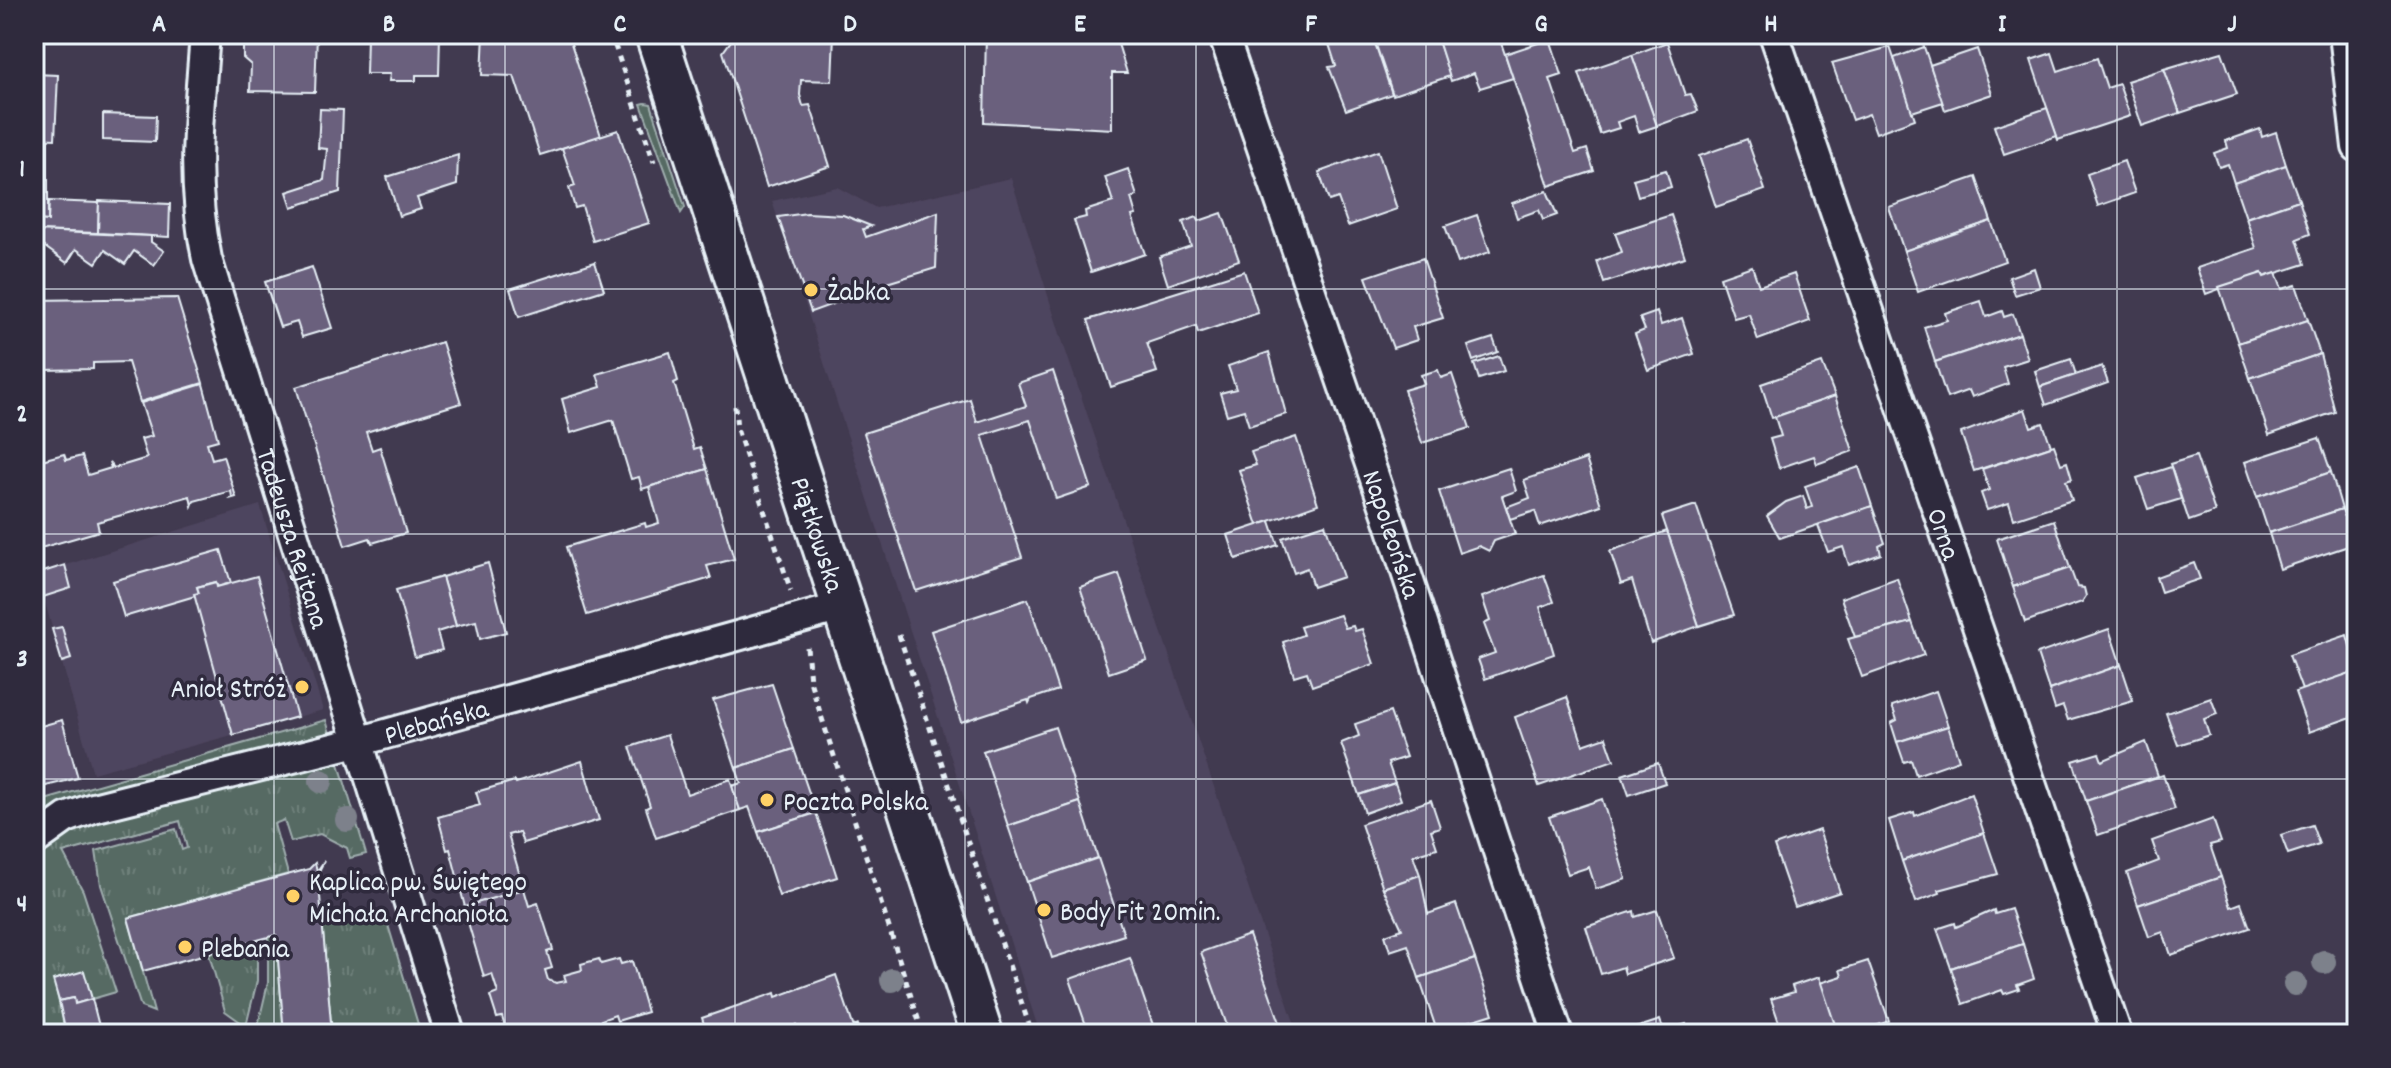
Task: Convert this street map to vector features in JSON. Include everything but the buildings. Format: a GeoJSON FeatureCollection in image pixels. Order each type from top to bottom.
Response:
{"type":"FeatureCollection","features":[{"type":"Feature","properties":{"kind":"street","name":"Tadeusza Rejtana"},"geometry":{"type":"LineString","coordinates":[[205,34],[195,175],[197,211],[207,259],[361,741],[450,1034]]}},
{"type":"Feature","properties":{"kind":"street","name":"Piątkowska"},"geometry":{"type":"LineString","coordinates":[[656,34],[982,1034]]}},
{"type":"Feature","properties":{"kind":"street","name":"Napoleońska"},"geometry":{"type":"LineString","coordinates":[[1223,34],[1387,514],[1558,1034]]}},
{"type":"Feature","properties":{"kind":"street","name":"Orna"},"geometry":{"type":"LineString","coordinates":[[1774,34],[2117,1034]]}},
{"type":"Feature","properties":{"kind":"street"},"geometry":{"type":"LineString","coordinates":[[2344,34],[2357,147]]}},
{"type":"Feature","properties":{"kind":"street","name":"Plebańska"},"geometry":{"type":"LineString","coordinates":[[34,841],[66,818],[93,808],[361,741],[841,607]]}},
{"type":"Feature","properties":{"kind":"path"},"geometry":{"type":"LineString","coordinates":[[611,34],[656,166]]}},
{"type":"Feature","properties":{"kind":"path"},"geometry":{"type":"LineString","coordinates":[[734,392],[737,429],[795,603]]}},
{"type":"Feature","properties":{"kind":"path"},"geometry":{"type":"LineString","coordinates":[[899,635],[1032,1034]]}},
{"type":"Feature","properties":{"kind":"path"},"geometry":{"type":"LineString","coordinates":[[806,637],[810,681],[923,1034]]}},
{"type":"Feature","properties":{"kind":"path"},"geometry":{"type":"LineString","coordinates":[[856,1024],[860,1034]]}},
{"type":"Feature","properties":{"kind":"shaded area"},"geometry":{"type":"Polygon","coordinates":[[[1011,178],[1062,340],[1298,1034],[1040,1034],[772,201],[837,187],[876,208],[1011,178]]]}},
{"type":"Feature","properties":{"kind":"shaded area"},"geometry":{"type":"Polygon","coordinates":[[[260,505],[323,710],[93,773],[37,574],[260,505]]]}},
{"type":"Feature","properties":{"kind":"green space"},"geometry":{"type":"Polygon","coordinates":[[[641,104],[651,104],[685,207],[681,213],[641,104]]]}},
{"type":"Feature","properties":{"kind":"green space"},"geometry":{"type":"Polygon","coordinates":[[[326,720],[366,854],[350,858],[347,848],[320,834],[291,842],[284,820],[274,824],[288,874],[128,918],[154,1012],[141,1007],[101,885],[96,851],[176,829],[182,850],[187,848],[180,821],[63,853],[83,891],[116,992],[92,999],[83,972],[54,980],[66,1034],[34,1034],[34,803],[326,720]]]}},
{"type":"Feature","properties":{"kind":"green space"},"geometry":{"type":"Polygon","coordinates":[[[385,915],[421,1034],[332,1034],[322,922],[385,915]]]}},
{"type":"Feature","properties":{"kind":"green space"},"geometry":{"type":"Polygon","coordinates":[[[276,935],[284,1034],[256,1034],[268,983],[268,937],[276,935]]]}},
{"type":"Feature","properties":{"kind":"green space"},"geometry":{"type":"Polygon","coordinates":[[[257,940],[257,981],[246,1026],[225,1011],[209,954],[257,940]]]}},
{"type":"Feature","properties":{"kind":"place","name":"Żabka"},"geometry":{"type":"Point","coordinates":[811,290]}},
{"type":"Feature","properties":{"kind":"place","name":"Anioł Stróż"},"geometry":{"type":"Point","coordinates":[302,687]}},
{"type":"Feature","properties":{"kind":"place","name":"Poczta Polska"},"geometry":{"type":"Point","coordinates":[767,800]}},
{"type":"Feature","properties":{"kind":"place","name":"Kaplica pw. Świętego Michała Archanioła"},"geometry":{"type":"Point","coordinates":[293,896]}},
{"type":"Feature","properties":{"kind":"place","name":"Body Fit 20min."},"geometry":{"type":"Point","coordinates":[1044,910]}},
{"type":"Feature","properties":{"kind":"place","name":"Plebania"},"geometry":{"type":"Point","coordinates":[185,947]}}]}
